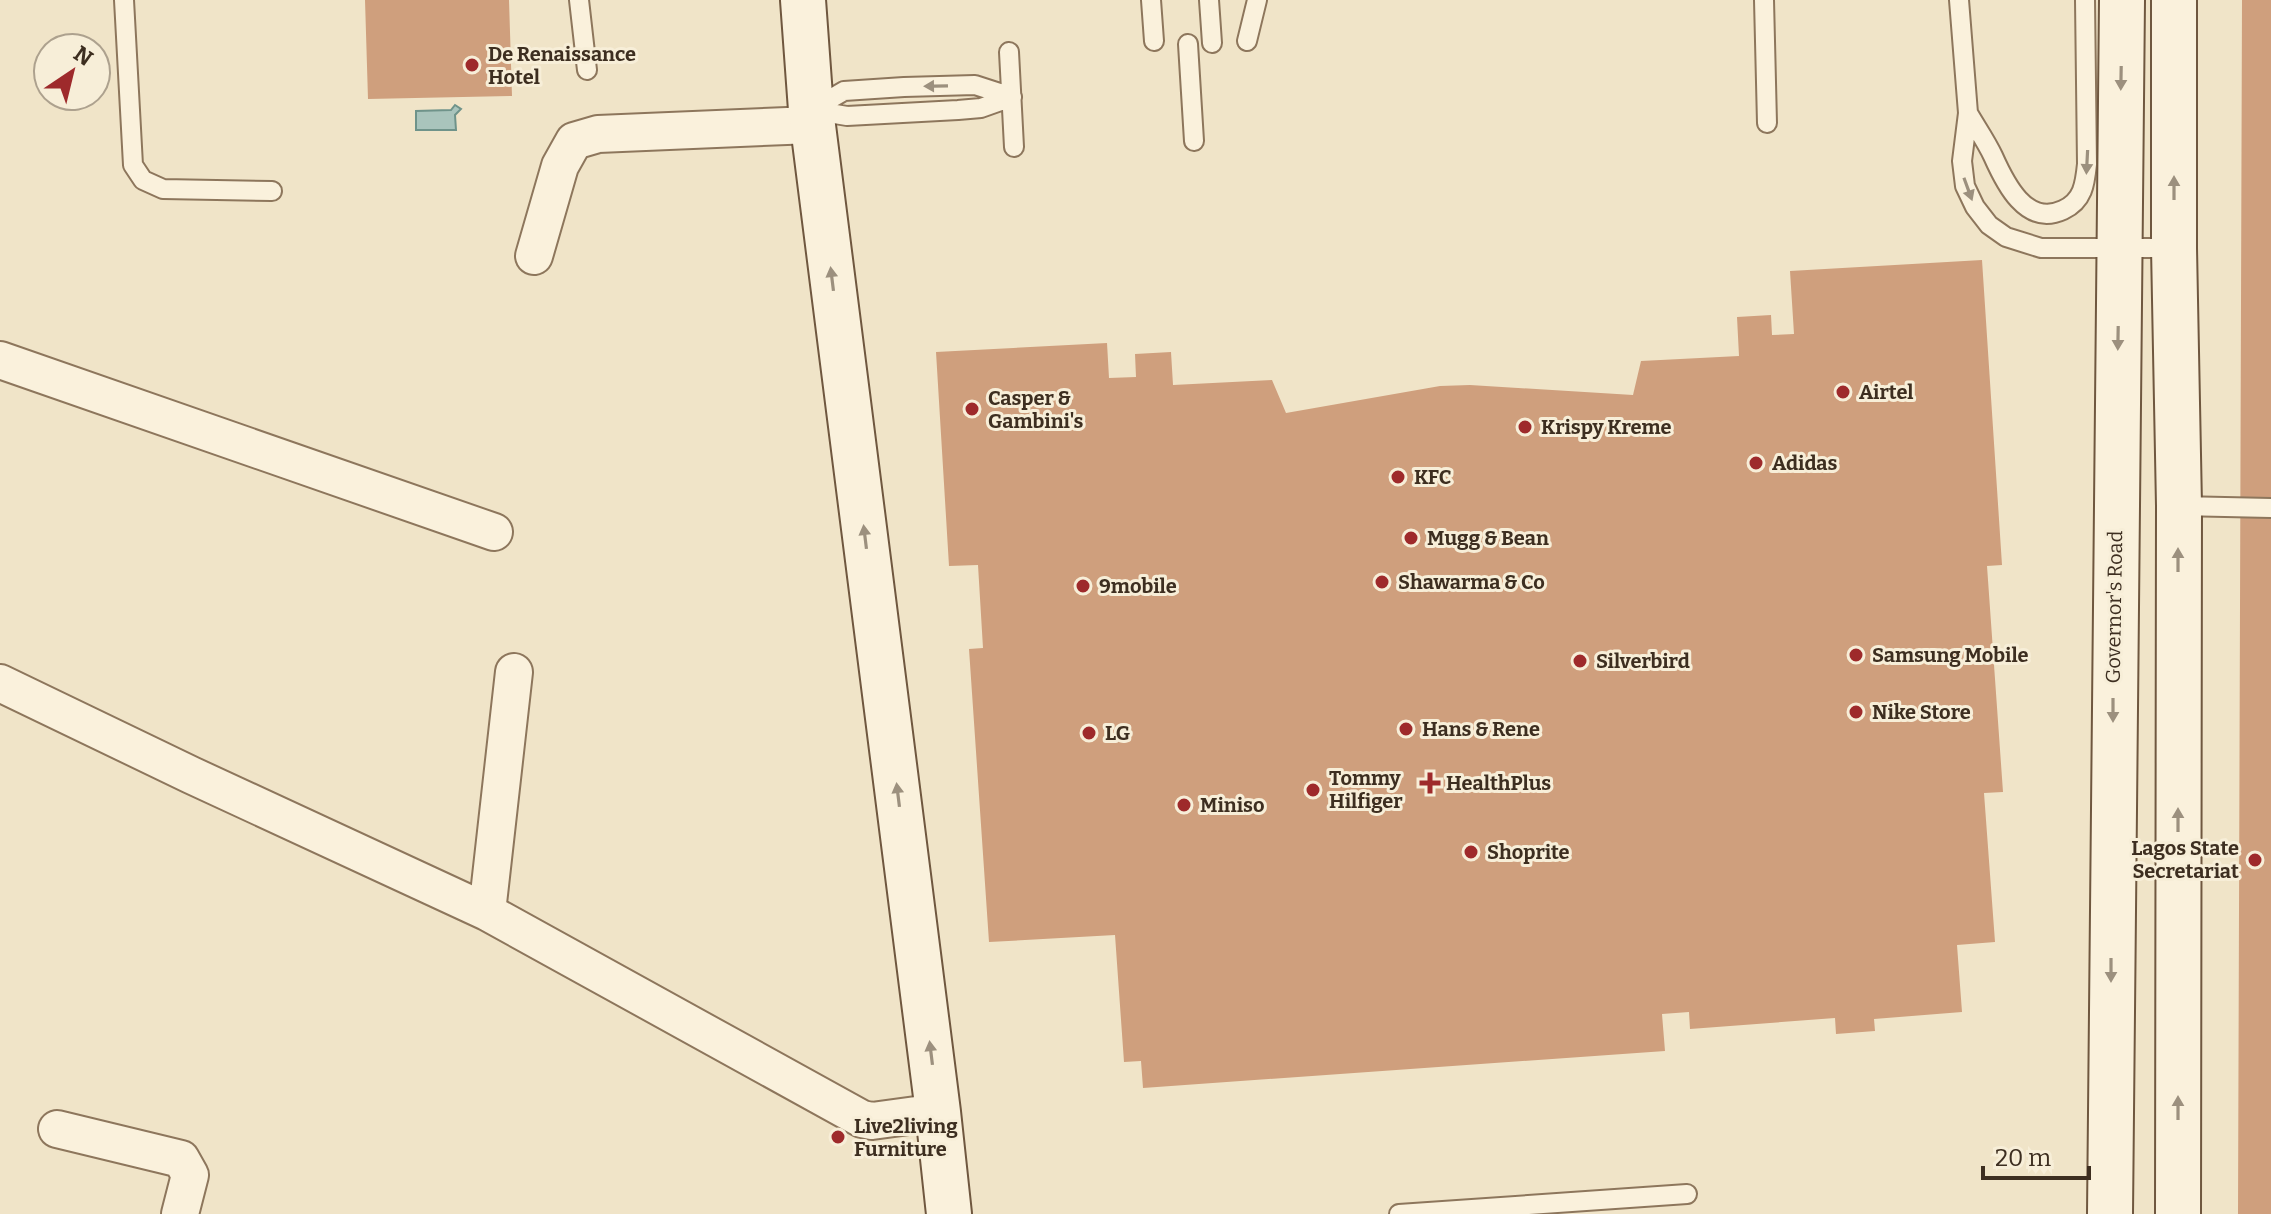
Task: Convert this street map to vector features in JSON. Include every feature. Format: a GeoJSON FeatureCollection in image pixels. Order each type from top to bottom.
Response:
{"type":"FeatureCollection","features":[{"type":"Feature","properties":{"kind":"street"},"geometry":{"type":"LineString","coordinates":[[803,0],[812,118],[949,1214]]}},
{"type":"Feature","properties":{"kind":"street","name":"Governor's Road"},"geometry":{"type":"LineString","coordinates":[[2110,1214],[2122,0]]}},
{"type":"Feature","properties":{"kind":"street"},"geometry":{"type":"LineString","coordinates":[[2174,0],[2174,248],[2179,506],[2178,1214]]}},
{"type":"Feature","properties":{"kind":"street"},"geometry":{"type":"LineString","coordinates":[[534,256],[560,166],[574,141],[598,134],[812,118]]}},
{"type":"Feature","properties":{"kind":"street"},"geometry":{"type":"LineString","coordinates":[[0,360],[494,532]]}},
{"type":"Feature","properties":{"kind":"street"},"geometry":{"type":"LineString","coordinates":[[487,912],[514,672]]}},
{"type":"Feature","properties":{"kind":"street"},"geometry":{"type":"LineString","coordinates":[[0,683],[487,912],[862,1119],[872,1121],[938,1112]]}},
{"type":"Feature","properties":{"kind":"street"},"geometry":{"type":"LineString","coordinates":[[57,1129],[181,1159],[190,1175],[180,1214]]}},
{"type":"Feature","properties":{"kind":"lane"},"geometry":{"type":"LineString","coordinates":[[124,0],[133,165],[143,180],[163,189],[272,191]]}},
{"type":"Feature","properties":{"kind":"lane"},"geometry":{"type":"LineString","coordinates":[[579,0],[587,70]]}},
{"type":"Feature","properties":{"kind":"lane"},"geometry":{"type":"LineString","coordinates":[[1151,0],[1154,41]]}},
{"type":"Feature","properties":{"kind":"lane"},"geometry":{"type":"LineString","coordinates":[[1209,0],[1212,43]]}},
{"type":"Feature","properties":{"kind":"lane"},"geometry":{"type":"LineString","coordinates":[[1247,41],[1257,0]]}},
{"type":"Feature","properties":{"kind":"lane"},"geometry":{"type":"LineString","coordinates":[[1764,0],[1767,123]]}},
{"type":"Feature","properties":{"kind":"lane"},"geometry":{"type":"LineString","coordinates":[[1959,0],[1968,113],[1962,161],[1965,186],[1975,207],[1989,225],[2006,237],[2041,248],[2174,248]]}},
{"type":"Feature","properties":{"kind":"lane"},"geometry":{"type":"LineString","coordinates":[[1968,113],[2011,194],[2027,207],[2043,214],[2054,214],[2072,206],[2084,190],[2087,164],[2085,0]]}},
{"type":"Feature","properties":{"kind":"lane"},"geometry":{"type":"LineString","coordinates":[[1188,44],[1194,141]]}},
{"type":"Feature","properties":{"kind":"lane"},"geometry":{"type":"LineString","coordinates":[[1009,52],[1014,147]]}},
{"type":"Feature","properties":{"kind":"lane"},"geometry":{"type":"LineString","coordinates":[[812,118],[844,91],[975,85],[1012,97]]}},
{"type":"Feature","properties":{"kind":"lane"},"geometry":{"type":"LineString","coordinates":[[812,118],[981,108],[1012,97]]}},
{"type":"Feature","properties":{"kind":"lane"},"geometry":{"type":"LineString","coordinates":[[2179,506],[2271,508]]}},
{"type":"Feature","properties":{"kind":"lane"},"geometry":{"type":"LineString","coordinates":[[1399,1214],[1687,1194]]}},
{"type":"Feature","properties":{"kind":"water"},"geometry":{"type":"Polygon","coordinates":[[[455,105],[461,109],[455,115],[456,130],[416,130],[416,111],[451,110],[455,105]]]}},
{"type":"Feature","properties":{"kind":"building"},"geometry":{"type":"Polygon","coordinates":[[[365,0],[509,0],[512,96],[368,99],[365,0]]]}},
{"type":"Feature","properties":{"kind":"building","name":"Lagos State Secretariat"},"geometry":{"type":"Polygon","coordinates":[[[2242,0],[2271,0],[2271,1214],[2238,1214],[2242,0]]]}},
{"type":"Feature","properties":{"kind":"building"},"geometry":{"type":"Polygon","coordinates":[[[1982,260],[2002,565],[1987,566],[2003,792],[1984,793],[1995,942],[1957,945],[1962,1012],[1874,1019],[1875,1031],[1836,1034],[1835,1018],[1690,1029],[1689,1012],[1662,1014],[1665,1051],[1143,1088],[1141,1061],[1124,1062],[1115,935],[989,942],[969,649],[983,648],[978,565],[949,566],[936,352],[1107,343],[1109,378],[1136,377],[1135,354],[1171,352],[1173,385],[1272,380],[1286,413],[1440,386],[1633,395],[1641,361],[1739,356],[1737,317],[1771,315],[1772,335],[1794,334],[1790,271],[1982,260]]]}},
{"type":"Feature","properties":{"kind":"place","name":"De Renaissance Hotel"},"geometry":{"type":"Point","coordinates":[472,65]}},
{"type":"Feature","properties":{"kind":"place","name":"Airtel"},"geometry":{"type":"Point","coordinates":[1843,392]}},
{"type":"Feature","properties":{"kind":"place","name":"Casper & Gambini's"},"geometry":{"type":"Point","coordinates":[972,409]}},
{"type":"Feature","properties":{"kind":"place","name":"Krispy Kreme"},"geometry":{"type":"Point","coordinates":[1525,427]}},
{"type":"Feature","properties":{"kind":"place","name":"Adidas"},"geometry":{"type":"Point","coordinates":[1756,463]}},
{"type":"Feature","properties":{"kind":"place","name":"KFC"},"geometry":{"type":"Point","coordinates":[1398,477]}},
{"type":"Feature","properties":{"kind":"place","name":"Mugg & Bean"},"geometry":{"type":"Point","coordinates":[1411,538]}},
{"type":"Feature","properties":{"kind":"place","name":"Shawarma & Co"},"geometry":{"type":"Point","coordinates":[1382,582]}},
{"type":"Feature","properties":{"kind":"place","name":"9mobile"},"geometry":{"type":"Point","coordinates":[1083,586]}},
{"type":"Feature","properties":{"kind":"place","name":"Samsung Mobile"},"geometry":{"type":"Point","coordinates":[1856,655]}},
{"type":"Feature","properties":{"kind":"place","name":"Silverbird"},"geometry":{"type":"Point","coordinates":[1580,661]}},
{"type":"Feature","properties":{"kind":"place","name":"Nike Store"},"geometry":{"type":"Point","coordinates":[1856,712]}},
{"type":"Feature","properties":{"kind":"place","name":"Hans & Rene"},"geometry":{"type":"Point","coordinates":[1406,729]}},
{"type":"Feature","properties":{"kind":"place","name":"LG"},"geometry":{"type":"Point","coordinates":[1089,733]}},
{"type":"Feature","properties":{"kind":"place","name":"HealthPlus"},"geometry":{"type":"Point","coordinates":[1430,783]}},
{"type":"Feature","properties":{"kind":"place","name":"Tommy Hilfiger"},"geometry":{"type":"Point","coordinates":[1313,790]}},
{"type":"Feature","properties":{"kind":"place","name":"Miniso"},"geometry":{"type":"Point","coordinates":[1184,805]}},
{"type":"Feature","properties":{"kind":"place","name":"Shoprite"},"geometry":{"type":"Point","coordinates":[1471,852]}},
{"type":"Feature","properties":{"kind":"place","name":"Lagos State Secretariat"},"geometry":{"type":"Point","coordinates":[2255,860]}},
{"type":"Feature","properties":{"kind":"place","name":"Live2living Furniture"},"geometry":{"type":"Point","coordinates":[838,1137]}}]}
